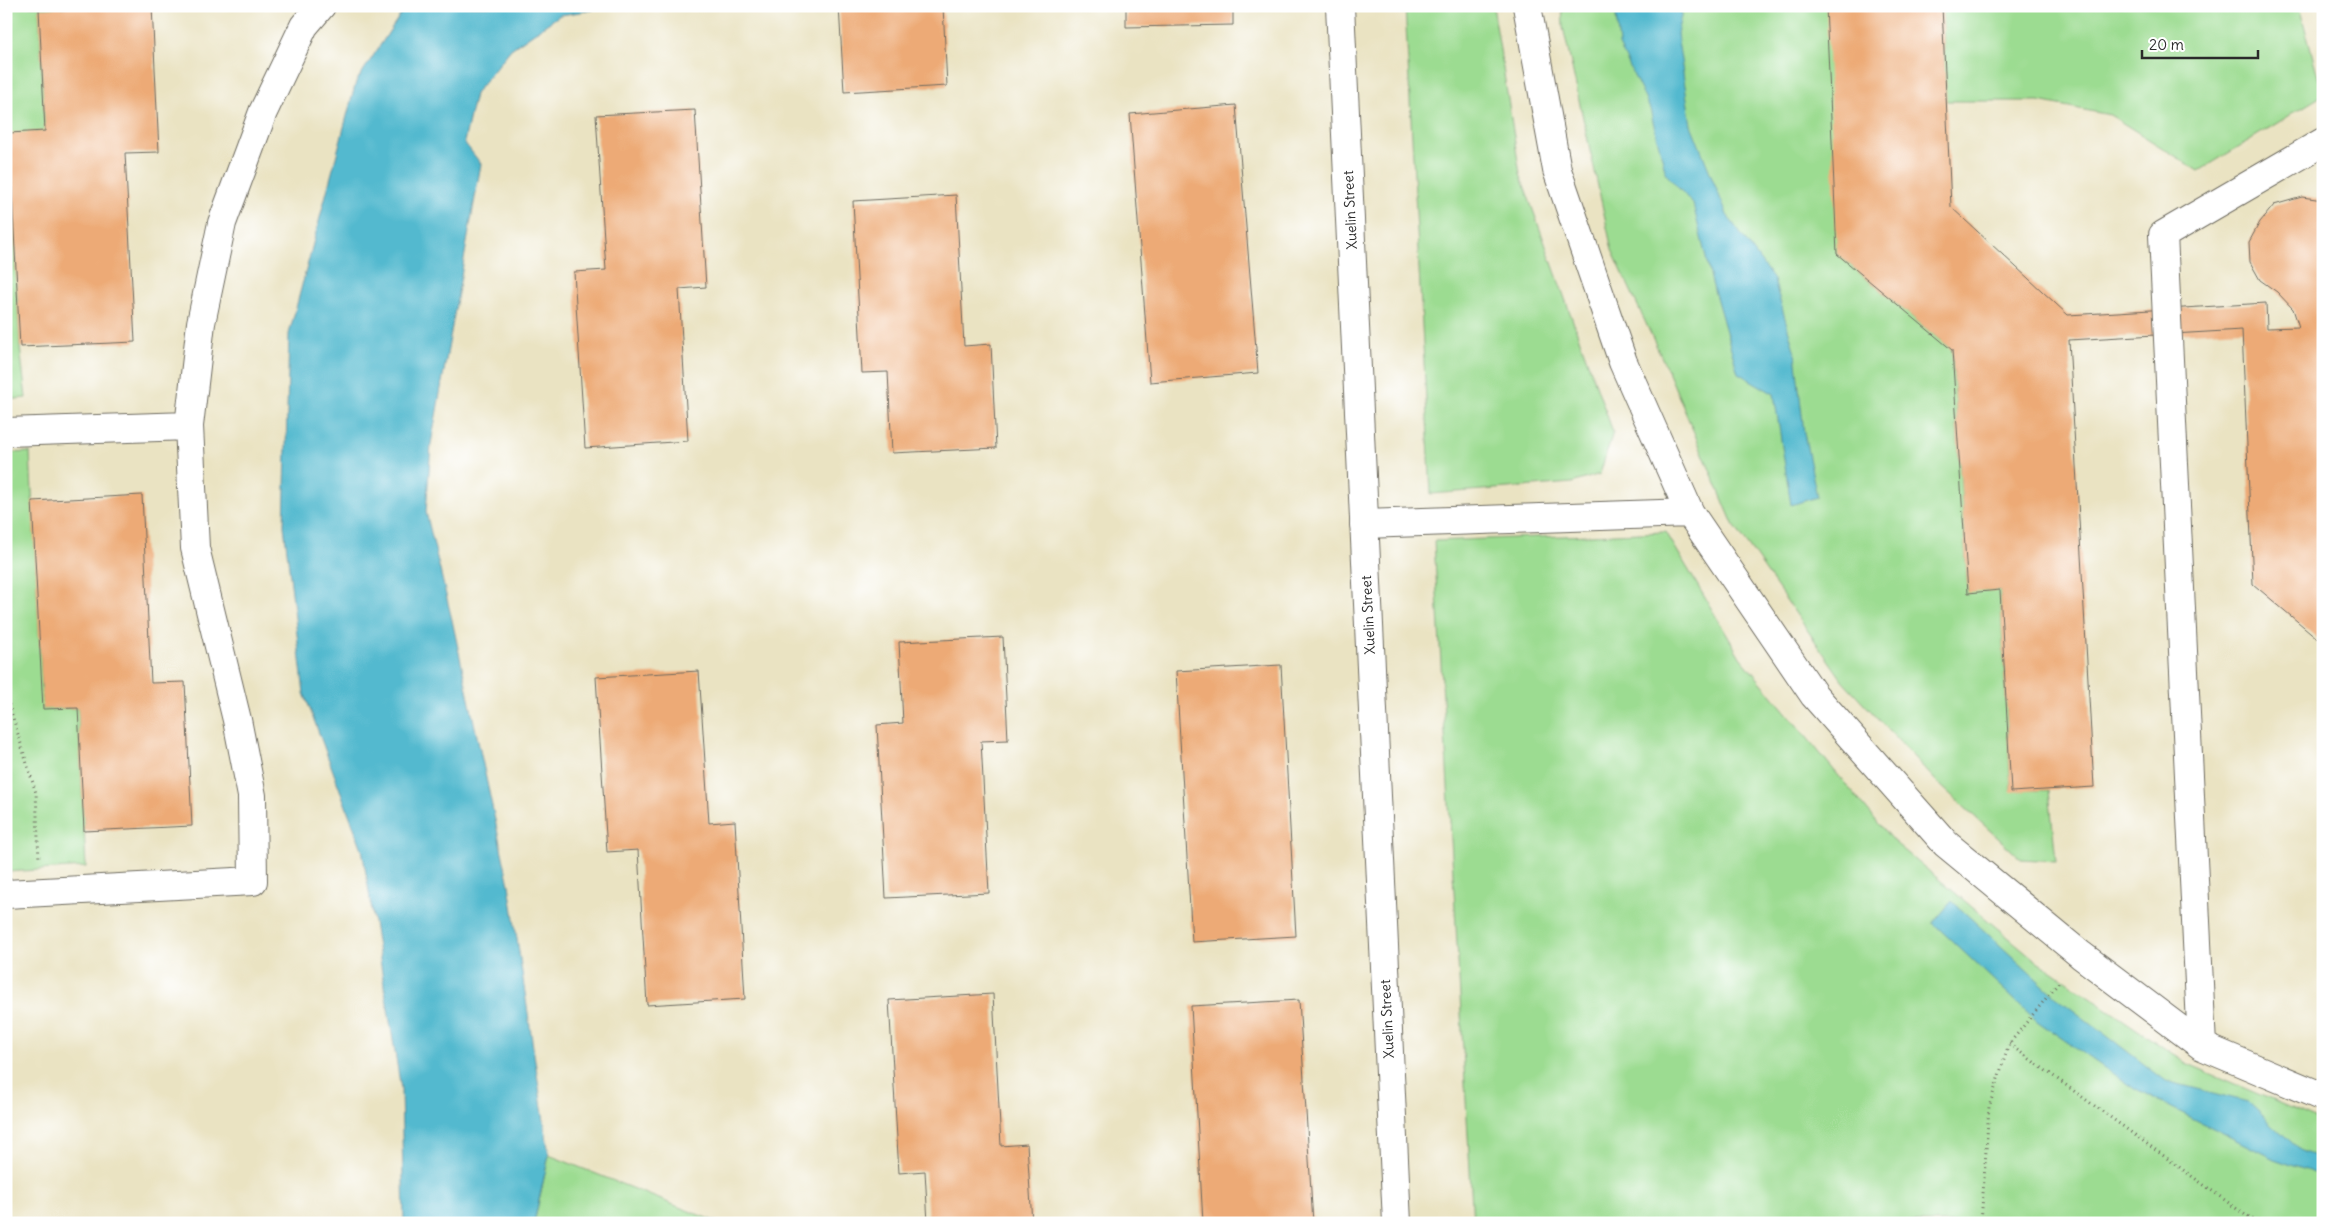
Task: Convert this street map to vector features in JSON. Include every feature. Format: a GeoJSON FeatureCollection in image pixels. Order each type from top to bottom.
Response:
{"type":"FeatureCollection","features":[{"type":"Feature","properties":{"kind":"street"},"geometry":{"type":"LineString","coordinates":[[6,894],[253,881],[252,796],[237,720],[195,548],[188,426],[200,324],[222,222],[263,112],[304,26],[321,6]]}},
{"type":"Feature","properties":{"kind":"street","name":"Xuelin Street"},"geometry":{"type":"LineString","coordinates":[[1340,6],[1397,1223]]}},
{"type":"Feature","properties":{"kind":"street"},"geometry":{"type":"LineString","coordinates":[[1527,6],[1557,170],[1623,362],[1690,513],[1814,696],[1946,844],[2081,955],[2202,1046],[2323,1097]]}},
{"type":"Feature","properties":{"kind":"street"},"geometry":{"type":"LineString","coordinates":[[2202,1046],[2163,234],[2323,142]]}},
{"type":"Feature","properties":{"kind":"street"},"geometry":{"type":"LineString","coordinates":[[6,432],[188,426]]}},
{"type":"Feature","properties":{"kind":"street"},"geometry":{"type":"LineString","coordinates":[[1364,524],[1690,513]]}},
{"type":"Feature","properties":{"kind":"path"},"geometry":{"type":"LineString","coordinates":[[6,695],[36,793],[41,892]]}},
{"type":"Feature","properties":{"kind":"path"},"geometry":{"type":"LineString","coordinates":[[1981,1223],[1989,1107],[2008,1044],[2059,982]]}},
{"type":"Feature","properties":{"kind":"path"},"geometry":{"type":"LineString","coordinates":[[2008,1044],[2251,1221],[2275,1223]]}},
{"type":"Feature","properties":{"kind":"green space"},"geometry":{"type":"Polygon","coordinates":[[[6,6],[83,6],[39,9],[45,131],[9,134],[20,347],[26,398],[6,400],[6,6]]]}},
{"type":"Feature","properties":{"kind":"green space"},"geometry":{"type":"Polygon","coordinates":[[[1405,6],[1493,6],[1520,174],[1613,432],[1600,474],[1572,483],[1431,494],[1405,6]]]}},
{"type":"Feature","properties":{"kind":"green space"},"geometry":{"type":"Polygon","coordinates":[[[1562,6],[1881,6],[1837,254],[1952,350],[1968,592],[2000,590],[2011,791],[2049,790],[2056,861],[2021,859],[1938,783],[1843,681],[1733,524],[1667,369],[1612,250],[1563,27],[1562,6]]]}},
{"type":"Feature","properties":{"kind":"green space"},"geometry":{"type":"Polygon","coordinates":[[[1942,6],[2299,6],[2323,95],[2199,171],[2110,115],[2039,101],[1946,101],[1942,6]]]}},
{"type":"Feature","properties":{"kind":"green space"},"geometry":{"type":"Polygon","coordinates":[[[30,452],[43,709],[78,708],[86,867],[6,872],[6,453],[30,452]]]}},
{"type":"Feature","properties":{"kind":"green space"},"geometry":{"type":"Polygon","coordinates":[[[1666,532],[1740,657],[1893,841],[2033,958],[2186,1063],[2323,1122],[2323,1223],[1473,1223],[1434,541],[1666,532]]]}},
{"type":"Feature","properties":{"kind":"green space"},"geometry":{"type":"Polygon","coordinates":[[[549,1155],[719,1223],[534,1223],[549,1155]]]}},
{"type":"Feature","properties":{"kind":"water"},"geometry":{"type":"Polygon","coordinates":[[[406,6],[595,6],[593,10],[560,15],[511,49],[475,94],[464,142],[481,164],[431,444],[426,512],[452,620],[509,885],[549,1155],[534,1223],[404,1223],[401,1089],[362,849],[304,693],[284,526],[289,334],[356,82],[406,6]]]}},
{"type":"Feature","properties":{"kind":"water"},"geometry":{"type":"Polygon","coordinates":[[[1615,6],[1683,6],[1677,34],[1691,125],[1727,215],[1774,280],[1795,353],[1804,433],[1817,497],[1791,505],[1774,394],[1738,373],[1712,283],[1693,204],[1666,174],[1650,109],[1619,45],[1615,6]]]}},
{"type":"Feature","properties":{"kind":"water"},"geometry":{"type":"Polygon","coordinates":[[[1952,901],[2056,997],[2166,1081],[2248,1102],[2301,1151],[2323,1159],[2323,1176],[2274,1159],[2136,1090],[2037,1021],[1933,923],[1952,901]]]}},
{"type":"Feature","properties":{"kind":"building"},"geometry":{"type":"Polygon","coordinates":[[[83,6],[152,6],[159,152],[125,153],[135,342],[20,347],[9,133],[45,131],[39,9],[83,6]]]}},
{"type":"Feature","properties":{"kind":"building"},"geometry":{"type":"Polygon","coordinates":[[[839,6],[943,6],[947,86],[844,92],[839,6]]]}},
{"type":"Feature","properties":{"kind":"building"},"geometry":{"type":"Polygon","coordinates":[[[1126,6],[1233,6],[1233,25],[1126,27],[1126,6]]]}},
{"type":"Feature","properties":{"kind":"building"},"geometry":{"type":"Polygon","coordinates":[[[1826,6],[1942,6],[1951,207],[2068,315],[2266,303],[2267,328],[2299,327],[2293,309],[2277,292],[2260,280],[2250,262],[2249,242],[2260,222],[2274,205],[2302,197],[2323,200],[2323,643],[2253,584],[2242,330],[2069,340],[2094,787],[2011,792],[2000,590],[1968,593],[1952,350],[1837,254],[1826,6]]]}},
{"type":"Feature","properties":{"kind":"building"},"geometry":{"type":"Polygon","coordinates":[[[1236,105],[1258,373],[1150,382],[1130,114],[1236,105]]]}},
{"type":"Feature","properties":{"kind":"building"},"geometry":{"type":"Polygon","coordinates":[[[695,110],[706,287],[679,289],[688,441],[585,448],[574,272],[606,270],[596,115],[695,110]]]}},
{"type":"Feature","properties":{"kind":"building"},"geometry":{"type":"Polygon","coordinates":[[[956,195],[964,346],[991,344],[996,448],[892,453],[888,372],[862,373],[853,201],[956,195]]]}},
{"type":"Feature","properties":{"kind":"building"},"geometry":{"type":"Polygon","coordinates":[[[142,495],[151,683],[185,682],[192,826],[84,831],[78,708],[43,709],[32,501],[142,495]]]}},
{"type":"Feature","properties":{"kind":"building"},"geometry":{"type":"Polygon","coordinates":[[[1003,637],[1008,740],[981,741],[989,893],[886,898],[877,725],[903,723],[899,642],[1003,637]]]}},
{"type":"Feature","properties":{"kind":"building"},"geometry":{"type":"Polygon","coordinates":[[[1281,665],[1296,936],[1192,942],[1176,671],[1281,665]]]}},
{"type":"Feature","properties":{"kind":"building"},"geometry":{"type":"Polygon","coordinates":[[[699,671],[709,823],[735,821],[745,999],[647,1005],[638,850],[607,852],[596,677],[699,671]]]}},
{"type":"Feature","properties":{"kind":"building"},"geometry":{"type":"Polygon","coordinates":[[[993,994],[1001,1146],[1027,1144],[1032,1223],[928,1223],[925,1171],[899,1173],[889,1000],[993,994]]]}},
{"type":"Feature","properties":{"kind":"building"},"geometry":{"type":"Polygon","coordinates":[[[1299,1000],[1313,1223],[1203,1223],[1191,1006],[1299,1000]]]}}]}
